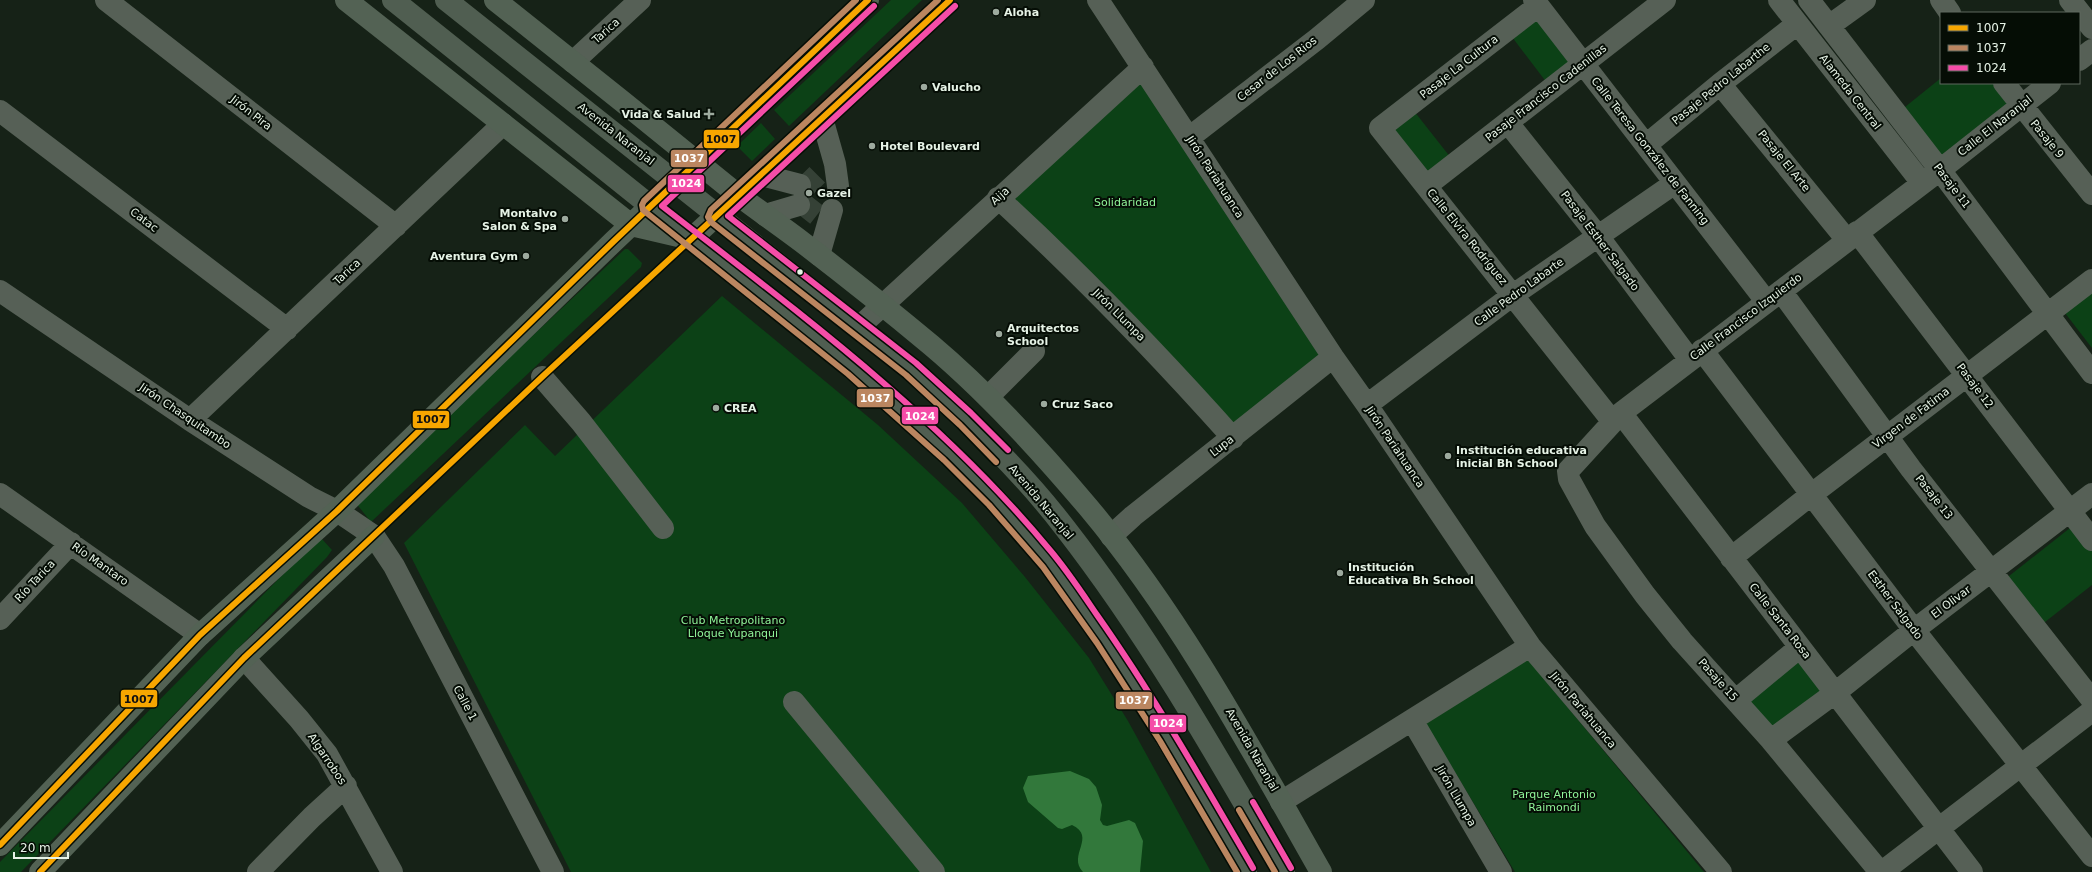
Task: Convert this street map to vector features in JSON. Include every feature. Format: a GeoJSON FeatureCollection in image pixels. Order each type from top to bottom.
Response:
{"type":"FeatureCollection","features":[{"type":"Feature","properties":{"kind":"highway"},"geometry":{"type":"LineString","coordinates":[[393,0],[839,357],[940,443],[998,501],[1040,549],[1118,658],[1246,872]]}},
{"type":"Feature","properties":{"kind":"highway","name":"Avenida Naranjal"},"geometry":{"type":"LineString","coordinates":[[446,0],[677,182],[716,216],[859,327],[911,369],[966,419],[1023,479],[1065,527],[1146,640],[1201,728],[1284,872]]}},
{"type":"Feature","properties":{"kind":"main road"},"geometry":{"type":"LineString","coordinates":[[346,0],[631,225],[691,239],[716,216]]}},
{"type":"Feature","properties":{"kind":"main road","name":"Avenida Naranjal"},"geometry":{"type":"LineString","coordinates":[[495,0],[933,346],[988,398],[1046,459],[1111,536],[1177,627],[1229,710],[1321,872]]}},
{"type":"Feature","properties":{"kind":"main road"},"geometry":{"type":"LineString","coordinates":[[0,845],[200,635],[337,511],[631,225],[868,0]]}},
{"type":"Feature","properties":{"kind":"main road"},"geometry":{"type":"LineString","coordinates":[[40,872],[244,658],[374,536]]}},
{"type":"Feature","properties":{"kind":"street","name":"Jirón Pira"},"geometry":{"type":"LineString","coordinates":[[106,0],[396,226]]}},
{"type":"Feature","properties":{"kind":"street","name":"Tarica"},"geometry":{"type":"LineString","coordinates":[[573,62],[640,0]]}},
{"type":"Feature","properties":{"kind":"street","name":"Jirón Pariahuanca"},"geometry":{"type":"LineString","coordinates":[[1098,0],[1190,137],[1332,357],[1367,405],[1530,646],[1721,872]]}},
{"type":"Feature","properties":{"kind":"street","name":"Cesar de Los Rios"},"geometry":{"type":"LineString","coordinates":[[1190,137],[1317,39],[1364,0]]}},
{"type":"Feature","properties":{"kind":"street","name":"Alameda Central"},"geometry":{"type":"LineString","coordinates":[[1779,0],[1922,183]]}},
{"type":"Feature","properties":{"kind":"street","name":"Pasaje 11"},"geometry":{"type":"LineString","coordinates":[[1809,0],[1940,170],[2092,373]]}},
{"type":"Feature","properties":{"kind":"street"},"geometry":{"type":"LineString","coordinates":[[1829,26],[1865,0]]}},
{"type":"Feature","properties":{"kind":"street"},"geometry":{"type":"LineString","coordinates":[[1941,0],[1949,12]]}},
{"type":"Feature","properties":{"kind":"street"},"geometry":{"type":"LineString","coordinates":[[2070,0],[2079,12]]}},
{"type":"Feature","properties":{"kind":"street","name":"Pasaje Francisco Cadenillas"},"geometry":{"type":"LineString","coordinates":[[1426,186],[1584,64],[1660,2]]}},
{"type":"Feature","properties":{"kind":"street","name":"Calle Teresa González de Fanning"},"geometry":{"type":"LineString","coordinates":[[1536,3],[1675,183],[1774,296]]}},
{"type":"Feature","properties":{"kind":"street","name":"Pasaje La Cultura"},"geometry":{"type":"LineString","coordinates":[[1380,128],[1536,3]]}},
{"type":"Feature","properties":{"kind":"street"},"geometry":{"type":"LineString","coordinates":[[2080,13],[2092,28]]}},
{"type":"Feature","properties":{"kind":"street","name":"Pasaje Pedro Labarthe"},"geometry":{"type":"LineString","coordinates":[[1646,145],[1720,84],[1798,24]]}},
{"type":"Feature","properties":{"kind":"street"},"geometry":{"type":"LineString","coordinates":[[2080,59],[2092,50]]}},
{"type":"Feature","properties":{"kind":"street","name":"Aija"},"geometry":{"type":"LineString","coordinates":[[859,327],[998,198],[1143,67]]}},
{"type":"Feature","properties":{"kind":"street","name":"Pasaje El Arte"},"geometry":{"type":"LineString","coordinates":[[1720,84],[1852,236]]}},
{"type":"Feature","properties":{"kind":"street","name":"Pasaje 9"},"geometry":{"type":"LineString","coordinates":[[2005,84],[2092,194]]}},
{"type":"Feature","properties":{"kind":"street","name":"Calle El Naranjal"},"geometry":{"type":"LineString","coordinates":[[1940,170],[2049,84]]}},
{"type":"Feature","properties":{"kind":"street","name":"Catac"},"geometry":{"type":"LineString","coordinates":[[0,111],[287,329]]}},
{"type":"Feature","properties":{"kind":"street"},"geometry":{"type":"LineString","coordinates":[[822,118],[826,164],[838,186]]}},
{"type":"Feature","properties":{"kind":"street","name":"Pasaje Esther Salgado"},"geometry":{"type":"LineString","coordinates":[[1508,123],[1598,236],[1696,355]]}},
{"type":"Feature","properties":{"kind":"street","name":"Tarica"},"geometry":{"type":"LineString","coordinates":[[190,420],[503,124]]}},
{"type":"Feature","properties":{"kind":"street","name":"Calle Elvira Rodríguez"},"geometry":{"type":"LineString","coordinates":[[1380,128],[1513,295],[1617,417]]}},
{"type":"Feature","properties":{"kind":"street","name":"Calle Francisco Izquierdo"},"geometry":{"type":"LineString","coordinates":[[1569,479],[1568,471],[1573,464],[1617,417],[1696,355],[1940,170]]}},
{"type":"Feature","properties":{"kind":"street"},"geometry":{"type":"LineString","coordinates":[[761,175],[816,208]]}},
{"type":"Feature","properties":{"kind":"street","name":"Calle Pedro Labarte"},"geometry":{"type":"LineString","coordinates":[[1367,405],[1513,295],[1675,183]]}},
{"type":"Feature","properties":{"kind":"street","name":"Jirón Llumpa"},"geometry":{"type":"LineString","coordinates":[[998,198],[1116,311],[1178,376],[1233,438]]}},
{"type":"Feature","properties":{"kind":"street"},"geometry":{"type":"LineString","coordinates":[[765,214],[816,208]]}},
{"type":"Feature","properties":{"kind":"street"},"geometry":{"type":"LineString","coordinates":[[816,208],[818,255]]}},
{"type":"Feature","properties":{"kind":"street","name":"Pasaje 12"},"geometry":{"type":"LineString","coordinates":[[1852,236],[1966,376],[2092,540]]}},
{"type":"Feature","properties":{"kind":"street","name":"Virgen de Fatima"},"geometry":{"type":"LineString","coordinates":[[1731,558],[1887,436],[2048,315],[2092,280]]}},
{"type":"Feature","properties":{"kind":"street","name":"Jirón Chasquitambo"},"geometry":{"type":"LineString","coordinates":[[0,290],[190,420],[309,497],[337,511],[374,536]]}},
{"type":"Feature","properties":{"kind":"street","name":"Pasaje 13"},"geometry":{"type":"LineString","coordinates":[[1774,296],[1887,436],[2092,700]]}},
{"type":"Feature","properties":{"kind":"street"},"geometry":{"type":"LineString","coordinates":[[988,398],[1034,351]]}},
{"type":"Feature","properties":{"kind":"street","name":"Esther Salgado"},"geometry":{"type":"LineString","coordinates":[[1696,355],[1812,494],[1914,630],[2092,856]]}},
{"type":"Feature","properties":{"kind":"street","name":"Lupa"},"geometry":{"type":"LineString","coordinates":[[1111,536],[1133,516],[1233,438],[1332,357]]}},
{"type":"Feature","properties":{"kind":"street"},"geometry":{"type":"LineString","coordinates":[[542,377],[581,422],[663,528]]}},
{"type":"Feature","properties":{"kind":"street","name":"Calle Santa Rosa"},"geometry":{"type":"LineString","coordinates":[[1617,417],[1731,558],[1972,872]]}},
{"type":"Feature","properties":{"kind":"street","name":"Pasaje 15"},"geometry":{"type":"LineString","coordinates":[[1569,479],[1595,526],[1644,595],[1682,641],[1772,740],[1881,872]]}},
{"type":"Feature","properties":{"kind":"street","name":"Río Mantaro"},"geometry":{"type":"LineString","coordinates":[[0,494],[200,635]]}},
{"type":"Feature","properties":{"kind":"street","name":"El Olivar"},"geometry":{"type":"LineString","coordinates":[[1772,740],[1836,693],[1914,630],[1992,572],[2092,494]]}},
{"type":"Feature","properties":{"kind":"street","name":"Calle 1"},"geometry":{"type":"LineString","coordinates":[[374,536],[394,566],[553,872]]}},
{"type":"Feature","properties":{"kind":"street","name":"Río Tarica"},"geometry":{"type":"LineString","coordinates":[[0,619],[71,543]]}},
{"type":"Feature","properties":{"kind":"street"},"geometry":{"type":"LineString","coordinates":[[1282,802],[1530,646]]}},
{"type":"Feature","properties":{"kind":"street"},"geometry":{"type":"LineString","coordinates":[[1736,700],[1800,647]]}},
{"type":"Feature","properties":{"kind":"street","name":"Algarrobos"},"geometry":{"type":"LineString","coordinates":[[244,658],[299,719],[327,754],[346,786],[392,872]]}},
{"type":"Feature","properties":{"kind":"street"},"geometry":{"type":"LineString","coordinates":[[794,702],[934,872]]}},
{"type":"Feature","properties":{"kind":"street"},"geometry":{"type":"LineString","coordinates":[[1881,872],[2092,711]]}},
{"type":"Feature","properties":{"kind":"street","name":"Jirón Llumpa"},"geometry":{"type":"LineString","coordinates":[[1412,720],[1501,872]]}},
{"type":"Feature","properties":{"kind":"street"},"geometry":{"type":"LineString","coordinates":[[258,872],[312,816],[346,786]]}},
{"type":"Feature","properties":{"kind":"green space"},"geometry":{"type":"Polygon","coordinates":[[[891,0],[922,0],[789,126],[774,110],[891,0]]]}},
{"type":"Feature","properties":{"kind":"green space"},"geometry":{"type":"Polygon","coordinates":[[[1536,12],[1577,67],[1550,87],[1509,33],[1536,12]]]}},
{"type":"Feature","properties":{"kind":"green space"},"geometry":{"type":"Polygon","coordinates":[[[1940,79],[1940,84],[1999,84],[2012,100],[1939,158],[1900,111],[1940,79]]]}},
{"type":"Feature","properties":{"kind":"green space","name":"Solidaridad"},"geometry":{"type":"Polygon","coordinates":[[[1139,80],[1321,356],[1232,427],[1012,200],[1139,80]]]}},
{"type":"Feature","properties":{"kind":"green space"},"geometry":{"type":"Polygon","coordinates":[[[1414,111],[1451,158],[1427,177],[1390,130],[1414,111]]]}},
{"type":"Feature","properties":{"kind":"green space"},"geometry":{"type":"Polygon","coordinates":[[[761,123],[775,139],[752,161],[737,146],[761,123]]]}},
{"type":"Feature","properties":{"kind":"green space"},"geometry":{"type":"Polygon","coordinates":[[[625,249],[628,249],[642,263],[641,267],[371,522],[355,502],[625,249]]]}},
{"type":"Feature","properties":{"kind":"green space"},"geometry":{"type":"Polygon","coordinates":[[[2092,291],[2092,348],[2065,313],[2092,291]]]}},
{"type":"Feature","properties":{"kind":"green space","name":"Club Metropolitano Lloque Yupanqui"},"geometry":{"type":"Polygon","coordinates":[[[722,296],[878,425],[962,503],[1025,577],[1089,658],[1128,721],[1211,872],[571,872],[404,543],[525,425],[555,456],[722,296]]]}},
{"type":"Feature","properties":{"kind":"green space"},"geometry":{"type":"Polygon","coordinates":[[[2075,524],[2092,546],[2092,585],[2040,626],[2004,580],[2075,524]]]}},
{"type":"Feature","properties":{"kind":"green space"},"geometry":{"type":"Polygon","coordinates":[[[322,539],[332,550],[327,557],[21,872],[0,872],[0,862],[315,542],[322,539]]]}},
{"type":"Feature","properties":{"kind":"green space"},"geometry":{"type":"Polygon","coordinates":[[[1791,646],[1825,690],[1771,735],[1734,694],[1791,646]]]}},
{"type":"Feature","properties":{"kind":"green space","name":"Parque Antonio Raimondi"},"geometry":{"type":"Polygon","coordinates":[[[1526,657],[1704,872],[1515,872],[1423,719],[1526,657]]]}},
{"type":"Feature","properties":{"kind":"shaded area"},"geometry":{"type":"Polygon","coordinates":[[[1070,771],[1089,779],[1096,787],[1102,805],[1100,820],[1103,825],[1107,826],[1129,820],[1135,823],[1143,841],[1140,872],[1083,872],[1079,866],[1078,859],[1082,841],[1082,835],[1079,830],[1072,825],[1062,829],[1058,828],[1028,802],[1023,788],[1028,776],[1070,771]]]}},
{"type":"Feature","properties":{"kind":"tunnel"},"geometry":{"type":"LineString","coordinates":[[800,185],[806,186],[820,172]]}},
{"type":"Feature","properties":{"kind":"tunnel"},"geometry":{"type":"LineString","coordinates":[[803,204],[817,215]]}},
{"type":"Feature","properties":{"kind":"transit line","name":"1037"},"geometry":{"type":"LineString","coordinates":[[856,0],[644,201],[642,205],[643,210],[848,374],[944,460],[989,505],[1043,567],[1097,643],[1160,741],[1237,872]]}},
{"type":"Feature","properties":{"kind":"transit line","name":"1007"},"geometry":{"type":"LineString","coordinates":[[0,845],[200,635],[337,511],[614,241],[868,0]]}},
{"type":"Feature","properties":{"kind":"transit line","name":"1037"},"geometry":{"type":"LineString","coordinates":[[938,0],[711,210],[708,217],[711,222],[906,375],[960,425],[996,462]]}},
{"type":"Feature","properties":{"kind":"transit line","name":"1007"},"geometry":{"type":"LineString","coordinates":[[40,872],[244,658],[542,377],[950,0]]}},
{"type":"Feature","properties":{"kind":"transit line","name":"1024"},"geometry":{"type":"LineString","coordinates":[[874,6],[662,206],[865,367],[961,454],[1006,500],[1062,565],[1118,646],[1178,740],[1253,868]]}},
{"type":"Feature","properties":{"kind":"transit line","name":"1024"},"geometry":{"type":"LineString","coordinates":[[955,6],[728,216],[916,363],[971,413],[1008,450]]}},
{"type":"Feature","properties":{"kind":"transit line","name":"1024"},"geometry":{"type":"LineString","coordinates":[[1253,802],[1291,868]]}},
{"type":"Feature","properties":{"kind":"transit line","name":"1037"},"geometry":{"type":"LineString","coordinates":[[1239,810],[1275,872]]}},
{"type":"Feature","properties":{"kind":"place","name":"Aloha"},"geometry":{"type":"Point","coordinates":[996,12]}},
{"type":"Feature","properties":{"kind":"place","name":"Valucho"},"geometry":{"type":"Point","coordinates":[924,87]}},
{"type":"Feature","properties":{"kind":"place","name":"Vida & Salud"},"geometry":{"type":"Point","coordinates":[709,114]}},
{"type":"Feature","properties":{"kind":"place","name":"Hotel Boulevard"},"geometry":{"type":"Point","coordinates":[872,146]}},
{"type":"Feature","properties":{"kind":"place","name":"Gazel"},"geometry":{"type":"Point","coordinates":[809,193]}},
{"type":"Feature","properties":{"kind":"place","name":"Montalvo Salon & Spa"},"geometry":{"type":"Point","coordinates":[565,219]}},
{"type":"Feature","properties":{"kind":"place","name":"Aventura Gym"},"geometry":{"type":"Point","coordinates":[526,256]}},
{"type":"Feature","properties":{"kind":"place","name":"Arquitectos School"},"geometry":{"type":"Point","coordinates":[999,334]}},
{"type":"Feature","properties":{"kind":"place","name":"Cruz Saco"},"geometry":{"type":"Point","coordinates":[1044,404]}},
{"type":"Feature","properties":{"kind":"place","name":"CREA"},"geometry":{"type":"Point","coordinates":[716,408]}},
{"type":"Feature","properties":{"kind":"place","name":"Institución educativa inicial Bh School"},"geometry":{"type":"Point","coordinates":[1448,456]}},
{"type":"Feature","properties":{"kind":"place","name":"Institución Educativa Bh School"},"geometry":{"type":"Point","coordinates":[1340,573]}}]}
